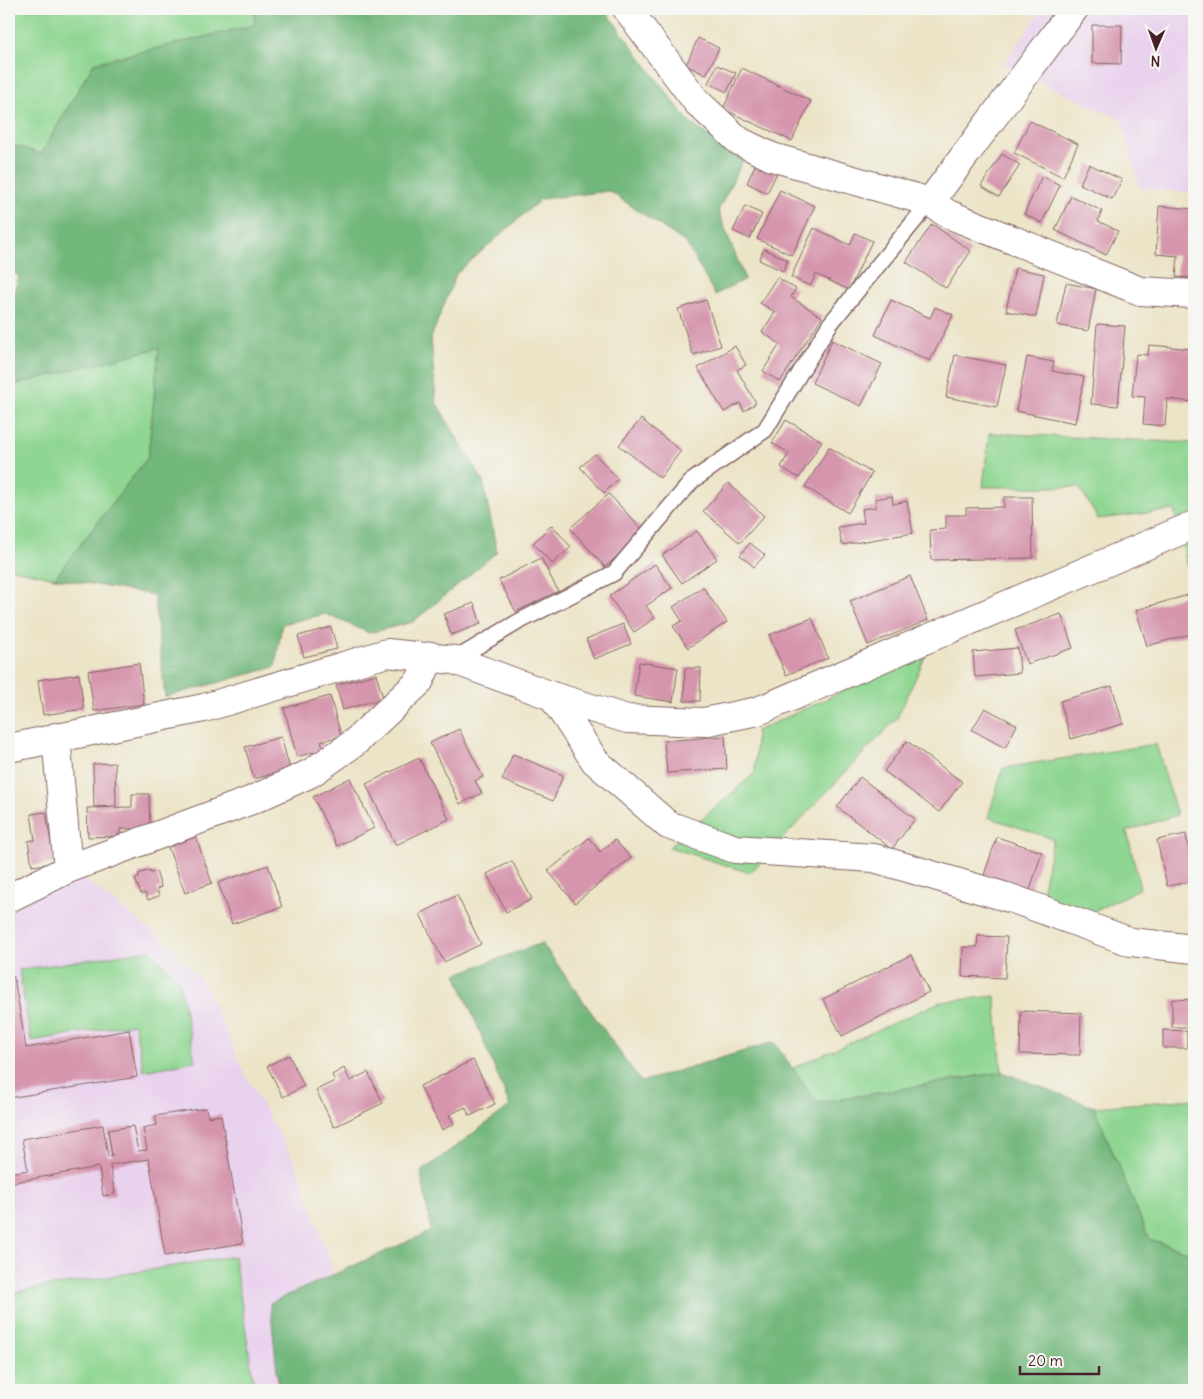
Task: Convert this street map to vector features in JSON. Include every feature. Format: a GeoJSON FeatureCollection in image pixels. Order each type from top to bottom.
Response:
{"type":"FeatureCollection","features":[{"type":"Feature","properties":{"kind":"street"},"geometry":{"type":"LineString","coordinates":[[627,9],[697,102],[739,141],[772,157],[930,202],[948,214],[1140,291],[1194,294]]}},
{"type":"Feature","properties":{"kind":"street"},"geometry":{"type":"LineString","coordinates":[[930,202],[1074,9]]}},
{"type":"Feature","properties":{"kind":"street"},"geometry":{"type":"LineString","coordinates":[[9,748],[204,708],[387,653],[442,658],[552,696],[627,719],[704,722],[758,711],[1194,526]]}},
{"type":"Feature","properties":{"kind":"street"},"geometry":{"type":"LineString","coordinates":[[9,898],[68,869],[252,800],[311,773],[354,743],[442,658]]}},
{"type":"Feature","properties":{"kind":"street"},"geometry":{"type":"LineString","coordinates":[[552,696],[595,761],[668,825],[735,849],[874,858],[1013,899],[1131,942],[1194,949]]}},
{"type":"Feature","properties":{"kind":"street"},"geometry":{"type":"LineString","coordinates":[[56,737],[68,869]]}},
{"type":"Feature","properties":{"kind":"lane"},"geometry":{"type":"LineString","coordinates":[[442,658],[614,573],[692,481],[765,430],[830,324],[930,202]]}},
{"type":"Feature","properties":{"kind":"shaded area"},"geometry":{"type":"Polygon","coordinates":[[[1042,9],[1194,9],[1194,193],[1140,188],[1122,120],[1003,65],[1042,9]]]}},
{"type":"Feature","properties":{"kind":"shaded area"},"geometry":{"type":"Polygon","coordinates":[[[77,874],[168,944],[204,984],[244,1072],[297,1166],[334,1273],[270,1303],[279,1390],[9,1390],[9,911],[77,874]]]}},
{"type":"Feature","properties":{"kind":"green space"},"geometry":{"type":"Polygon","coordinates":[[[9,9],[255,9],[255,25],[94,63],[41,154],[9,144],[9,9]]]}},
{"type":"Feature","properties":{"kind":"green space"},"geometry":{"type":"Polygon","coordinates":[[[255,9],[604,9],[689,122],[743,160],[718,211],[745,279],[715,295],[686,243],[609,191],[541,199],[456,274],[431,338],[436,402],[483,481],[497,552],[413,622],[369,633],[326,614],[282,624],[275,667],[165,697],[154,595],[55,578],[148,457],[159,348],[9,386],[9,305],[19,277],[9,269],[9,144],[41,154],[94,63],[254,25],[255,9]]]}},
{"type":"Feature","properties":{"kind":"green space"},"geometry":{"type":"Polygon","coordinates":[[[159,347],[148,457],[55,578],[9,568],[9,386],[159,347]]]}},
{"type":"Feature","properties":{"kind":"green space"},"geometry":{"type":"Polygon","coordinates":[[[989,433],[1194,443],[1194,592],[1174,510],[1098,519],[1079,487],[983,487],[989,433]]]}},
{"type":"Feature","properties":{"kind":"green space"},"geometry":{"type":"Polygon","coordinates":[[[927,653],[897,718],[750,873],[669,847],[755,773],[756,731],[927,653]]]}},
{"type":"Feature","properties":{"kind":"green space"},"geometry":{"type":"Polygon","coordinates":[[[1156,744],[1177,815],[1127,831],[1140,888],[1091,913],[1041,898],[1053,839],[988,817],[1003,768],[1156,744]]]}},
{"type":"Feature","properties":{"kind":"green space"},"geometry":{"type":"Polygon","coordinates":[[[542,943],[641,1082],[774,1042],[817,1103],[1002,1072],[1094,1107],[1149,1239],[1194,1254],[1194,1390],[279,1390],[270,1303],[431,1231],[421,1172],[510,1106],[456,974],[542,943]]]}},
{"type":"Feature","properties":{"kind":"green space"},"geometry":{"type":"Polygon","coordinates":[[[150,950],[179,981],[195,1061],[144,1071],[134,1024],[31,1041],[19,970],[150,950]]]}},
{"type":"Feature","properties":{"kind":"green space"},"geometry":{"type":"Polygon","coordinates":[[[995,996],[1002,1072],[817,1103],[793,1068],[940,1002],[995,996]]]}},
{"type":"Feature","properties":{"kind":"green space"},"geometry":{"type":"Polygon","coordinates":[[[1194,1099],[1194,1254],[1149,1239],[1094,1107],[1194,1099]]]}},
{"type":"Feature","properties":{"kind":"green space"},"geometry":{"type":"Polygon","coordinates":[[[234,1256],[255,1390],[9,1390],[9,1293],[234,1256]]]}},
{"type":"Feature","properties":{"kind":"building"},"geometry":{"type":"Polygon","coordinates":[[[1092,25],[1122,25],[1121,64],[1092,63],[1092,25]]]}},
{"type":"Feature","properties":{"kind":"building"},"geometry":{"type":"Polygon","coordinates":[[[698,38],[719,48],[706,75],[686,65],[698,38]]]}},
{"type":"Feature","properties":{"kind":"building"},"geometry":{"type":"Polygon","coordinates":[[[717,65],[736,73],[727,92],[708,83],[717,65]]]}},
{"type":"Feature","properties":{"kind":"building"},"geometry":{"type":"Polygon","coordinates":[[[742,68],[811,101],[792,141],[723,109],[742,68]]]}},
{"type":"Feature","properties":{"kind":"building"},"geometry":{"type":"Polygon","coordinates":[[[1030,121],[1078,144],[1063,177],[1014,153],[1030,121]]]}},
{"type":"Feature","properties":{"kind":"building"},"geometry":{"type":"Polygon","coordinates":[[[1002,154],[1020,165],[999,197],[981,186],[1002,154]]]}},
{"type":"Feature","properties":{"kind":"building"},"geometry":{"type":"Polygon","coordinates":[[[756,163],[777,173],[767,193],[747,183],[756,163]]]}},
{"type":"Feature","properties":{"kind":"building"},"geometry":{"type":"Polygon","coordinates":[[[1089,164],[1122,180],[1112,199],[1080,184],[1089,164]]]}},
{"type":"Feature","properties":{"kind":"building"},"geometry":{"type":"Polygon","coordinates":[[[1042,176],[1060,185],[1042,223],[1024,214],[1042,176]]]}},
{"type":"Feature","properties":{"kind":"building"},"geometry":{"type":"Polygon","coordinates":[[[780,190],[815,206],[792,255],[757,239],[780,190]]]}},
{"type":"Feature","properties":{"kind":"building"},"geometry":{"type":"Polygon","coordinates":[[[1071,196],[1102,211],[1098,221],[1118,231],[1106,255],[1055,230],[1071,196]]]}},
{"type":"Feature","properties":{"kind":"building"},"geometry":{"type":"Polygon","coordinates":[[[745,206],[762,214],[750,239],[733,231],[745,206]]]}},
{"type":"Feature","properties":{"kind":"building"},"geometry":{"type":"Polygon","coordinates":[[[1159,206],[1194,209],[1194,278],[1176,277],[1178,256],[1156,254],[1159,206]]]}},
{"type":"Feature","properties":{"kind":"building"},"geometry":{"type":"Polygon","coordinates":[[[932,224],[971,251],[946,288],[906,262],[932,224]]]}},
{"type":"Feature","properties":{"kind":"building"},"geometry":{"type":"Polygon","coordinates":[[[814,228],[850,245],[855,233],[872,241],[849,290],[816,274],[810,286],[791,277],[814,228]]]}},
{"type":"Feature","properties":{"kind":"building"},"geometry":{"type":"Polygon","coordinates":[[[764,249],[788,260],[783,271],[759,260],[764,249]]]}},
{"type":"Feature","properties":{"kind":"building"},"geometry":{"type":"Polygon","coordinates":[[[1015,268],[1044,274],[1036,317],[1006,311],[1015,268]]]}},
{"type":"Feature","properties":{"kind":"building"},"geometry":{"type":"Polygon","coordinates":[[[777,277],[796,289],[791,297],[822,317],[780,382],[763,371],[780,344],[762,332],[775,312],[760,303],[777,277]]]}},
{"type":"Feature","properties":{"kind":"building"},"geometry":{"type":"Polygon","coordinates":[[[1066,283],[1096,289],[1088,331],[1057,325],[1066,283]]]}},
{"type":"Feature","properties":{"kind":"building"},"geometry":{"type":"Polygon","coordinates":[[[706,300],[721,346],[693,355],[678,309],[706,300]]]}},
{"type":"Feature","properties":{"kind":"building"},"geometry":{"type":"Polygon","coordinates":[[[891,300],[930,318],[935,307],[953,315],[930,361],[875,335],[891,300]]]}},
{"type":"Feature","properties":{"kind":"building"},"geometry":{"type":"Polygon","coordinates":[[[1097,324],[1125,326],[1118,406],[1091,404],[1097,324]]]}},
{"type":"Feature","properties":{"kind":"building"},"geometry":{"type":"Polygon","coordinates":[[[832,340],[882,364],[861,406],[812,383],[832,340]]]}},
{"type":"Feature","properties":{"kind":"building"},"geometry":{"type":"Polygon","coordinates":[[[1149,345],[1194,349],[1194,402],[1167,399],[1165,426],[1143,424],[1145,397],[1132,396],[1136,354],[1148,355],[1149,345]]]}},
{"type":"Feature","properties":{"kind":"building"},"geometry":{"type":"Polygon","coordinates":[[[735,346],[746,365],[737,370],[756,403],[744,411],[740,403],[724,412],[698,368],[735,346]]]}},
{"type":"Feature","properties":{"kind":"building"},"geometry":{"type":"Polygon","coordinates":[[[955,355],[1006,365],[997,407],[946,397],[955,355]]]}},
{"type":"Feature","properties":{"kind":"building"},"geometry":{"type":"Polygon","coordinates":[[[1027,357],[1054,362],[1052,371],[1084,377],[1075,423],[1016,411],[1027,357]]]}},
{"type":"Feature","properties":{"kind":"building"},"geometry":{"type":"Polygon","coordinates":[[[641,419],[681,451],[660,478],[619,445],[641,419]]]}},
{"type":"Feature","properties":{"kind":"building"},"geometry":{"type":"Polygon","coordinates":[[[786,420],[822,441],[799,478],[781,467],[789,453],[772,443],[786,420]]]}},
{"type":"Feature","properties":{"kind":"building"},"geometry":{"type":"Polygon","coordinates":[[[829,447],[872,473],[848,513],[805,487],[829,447]]]}},
{"type":"Feature","properties":{"kind":"building"},"geometry":{"type":"Polygon","coordinates":[[[595,454],[618,479],[604,493],[580,467],[595,454]]]}},
{"type":"Feature","properties":{"kind":"building"},"geometry":{"type":"Polygon","coordinates":[[[728,483],[764,516],[740,543],[703,511],[728,483]]]}},
{"type":"Feature","properties":{"kind":"building"},"geometry":{"type":"Polygon","coordinates":[[[609,494],[644,532],[605,567],[570,528],[609,494]]]}},
{"type":"Feature","properties":{"kind":"building"},"geometry":{"type":"Polygon","coordinates":[[[892,496],[893,504],[907,501],[913,533],[842,545],[838,527],[864,523],[862,509],[876,507],[875,499],[892,496]]]}},
{"type":"Feature","properties":{"kind":"building"},"geometry":{"type":"Polygon","coordinates":[[[1004,497],[1032,497],[1033,558],[931,560],[930,530],[946,529],[946,515],[966,515],[966,508],[1004,507],[1004,497]]]}},
{"type":"Feature","properties":{"kind":"building"},"geometry":{"type":"Polygon","coordinates":[[[552,525],[571,547],[552,564],[533,543],[552,525]]]}},
{"type":"Feature","properties":{"kind":"building"},"geometry":{"type":"Polygon","coordinates":[[[697,531],[717,559],[682,583],[662,555],[697,531]]]}},
{"type":"Feature","properties":{"kind":"building"},"geometry":{"type":"Polygon","coordinates":[[[750,543],[765,555],[754,567],[740,555],[750,543]]]}},
{"type":"Feature","properties":{"kind":"building"},"geometry":{"type":"Polygon","coordinates":[[[541,558],[558,591],[516,612],[499,580],[541,558]]]}},
{"type":"Feature","properties":{"kind":"building"},"geometry":{"type":"Polygon","coordinates":[[[655,564],[672,588],[646,606],[655,618],[634,632],[609,596],[655,564]]]}},
{"type":"Feature","properties":{"kind":"building"},"geometry":{"type":"Polygon","coordinates":[[[910,576],[928,620],[868,645],[850,601],[910,576]]]}},
{"type":"Feature","properties":{"kind":"building"},"geometry":{"type":"Polygon","coordinates":[[[703,587],[727,622],[688,648],[673,626],[682,621],[673,607],[703,587]]]}},
{"type":"Feature","properties":{"kind":"building"},"geometry":{"type":"Polygon","coordinates":[[[1188,595],[1194,616],[1194,633],[1147,646],[1136,610],[1188,595]]]}},
{"type":"Feature","properties":{"kind":"building"},"geometry":{"type":"Polygon","coordinates":[[[474,603],[481,624],[451,635],[444,614],[474,603]]]}},
{"type":"Feature","properties":{"kind":"building"},"geometry":{"type":"Polygon","coordinates":[[[1061,614],[1073,648],[1027,664],[1015,630],[1061,614]]]}},
{"type":"Feature","properties":{"kind":"building"},"geometry":{"type":"Polygon","coordinates":[[[812,618],[828,658],[786,675],[769,635],[812,618]]]}},
{"type":"Feature","properties":{"kind":"building"},"geometry":{"type":"Polygon","coordinates":[[[623,624],[631,644],[594,659],[586,639],[623,624]]]}},
{"type":"Feature","properties":{"kind":"building"},"geometry":{"type":"Polygon","coordinates":[[[331,627],[337,649],[304,657],[298,636],[331,627]]]}},
{"type":"Feature","properties":{"kind":"building"},"geometry":{"type":"Polygon","coordinates":[[[1018,648],[1020,673],[975,677],[973,652],[1018,648]]]}},
{"type":"Feature","properties":{"kind":"building"},"geometry":{"type":"Polygon","coordinates":[[[639,662],[678,668],[673,702],[634,696],[639,662]]]}},
{"type":"Feature","properties":{"kind":"building"},"geometry":{"type":"Polygon","coordinates":[[[139,663],[144,704],[94,711],[88,671],[139,663]]]}},
{"type":"Feature","properties":{"kind":"building"},"geometry":{"type":"Polygon","coordinates":[[[685,668],[701,668],[700,701],[684,701],[685,668]]]}},
{"type":"Feature","properties":{"kind":"building"},"geometry":{"type":"Polygon","coordinates":[[[79,674],[84,709],[43,715],[38,680],[79,674]]]}},
{"type":"Feature","properties":{"kind":"building"},"geometry":{"type":"Polygon","coordinates":[[[376,674],[383,698],[343,710],[336,685],[376,674]]]}},
{"type":"Feature","properties":{"kind":"building"},"geometry":{"type":"Polygon","coordinates":[[[1112,686],[1123,724],[1071,739],[1060,701],[1112,686]]]}},
{"type":"Feature","properties":{"kind":"building"},"geometry":{"type":"Polygon","coordinates":[[[330,696],[341,736],[321,741],[324,749],[297,757],[284,708],[330,696]]]}},
{"type":"Feature","properties":{"kind":"building"},"geometry":{"type":"Polygon","coordinates":[[[985,708],[1017,725],[1005,748],[972,730],[985,708]]]}},
{"type":"Feature","properties":{"kind":"building"},"geometry":{"type":"Polygon","coordinates":[[[459,729],[483,777],[475,781],[482,793],[460,804],[430,743],[459,729]]]}},
{"type":"Feature","properties":{"kind":"building"},"geometry":{"type":"Polygon","coordinates":[[[725,736],[727,769],[667,773],[664,741],[725,736]]]}},
{"type":"Feature","properties":{"kind":"building"},"geometry":{"type":"Polygon","coordinates":[[[281,737],[290,769],[254,779],[245,747],[281,737]]]}},
{"type":"Feature","properties":{"kind":"building"},"geometry":{"type":"Polygon","coordinates":[[[907,741],[962,782],[939,812],[884,771],[907,741]]]}},
{"type":"Feature","properties":{"kind":"building"},"geometry":{"type":"Polygon","coordinates":[[[513,754],[563,775],[553,801],[502,780],[513,754]]]}},
{"type":"Feature","properties":{"kind":"building"},"geometry":{"type":"Polygon","coordinates":[[[419,758],[449,819],[396,845],[366,784],[419,758]]]}},
{"type":"Feature","properties":{"kind":"building"},"geometry":{"type":"Polygon","coordinates":[[[115,763],[116,806],[94,807],[93,764],[115,763]]]}},
{"type":"Feature","properties":{"kind":"building"},"geometry":{"type":"Polygon","coordinates":[[[860,777],[915,819],[892,849],[837,807],[860,777]]]}},
{"type":"Feature","properties":{"kind":"building"},"geometry":{"type":"Polygon","coordinates":[[[350,778],[374,828],[337,846],[313,797],[350,778]]]}},
{"type":"Feature","properties":{"kind":"building"},"geometry":{"type":"Polygon","coordinates":[[[132,794],[149,794],[150,828],[120,829],[120,836],[88,837],[87,808],[132,807],[132,794]]]}},
{"type":"Feature","properties":{"kind":"building"},"geometry":{"type":"Polygon","coordinates":[[[46,812],[54,863],[32,866],[28,841],[35,840],[31,814],[46,812]]]}},
{"type":"Feature","properties":{"kind":"building"},"geometry":{"type":"Polygon","coordinates":[[[1186,834],[1194,881],[1167,886],[1157,840],[1186,834]]]}},
{"type":"Feature","properties":{"kind":"building"},"geometry":{"type":"Polygon","coordinates":[[[196,837],[212,883],[185,893],[168,847],[196,837]]]}},
{"type":"Feature","properties":{"kind":"building"},"geometry":{"type":"Polygon","coordinates":[[[997,837],[1042,852],[1030,890],[984,875],[997,837]]]}},
{"type":"Feature","properties":{"kind":"building"},"geometry":{"type":"Polygon","coordinates":[[[589,838],[600,852],[615,840],[631,858],[575,903],[548,871],[589,838]]]}},
{"type":"Feature","properties":{"kind":"building"},"geometry":{"type":"Polygon","coordinates":[[[512,861],[532,899],[506,912],[487,874],[512,861]]]}},
{"type":"Feature","properties":{"kind":"building"},"geometry":{"type":"Polygon","coordinates":[[[268,865],[282,907],[232,924],[218,883],[268,865]]]}},
{"type":"Feature","properties":{"kind":"building"},"geometry":{"type":"Polygon","coordinates":[[[150,870],[151,873],[156,871],[161,887],[157,889],[159,896],[148,900],[145,893],[141,894],[135,879],[140,877],[138,874],[150,870]]]}},
{"type":"Feature","properties":{"kind":"building"},"geometry":{"type":"Polygon","coordinates":[[[457,895],[481,944],[444,962],[420,914],[457,895]]]}},
{"type":"Feature","properties":{"kind":"building"},"geometry":{"type":"Polygon","coordinates":[[[978,936],[1007,937],[1005,978],[962,976],[963,947],[977,947],[978,936]]]}},
{"type":"Feature","properties":{"kind":"building"},"geometry":{"type":"Polygon","coordinates":[[[911,955],[929,992],[842,1036],[823,999],[911,955]]]}},
{"type":"Feature","properties":{"kind":"building"},"geometry":{"type":"Polygon","coordinates":[[[14,977],[26,1048],[129,1030],[137,1077],[9,1098],[9,978],[14,977]]]}},
{"type":"Feature","properties":{"kind":"building"},"geometry":{"type":"Polygon","coordinates":[[[1172,999],[1194,1000],[1194,1027],[1172,1027],[1172,999]]]}},
{"type":"Feature","properties":{"kind":"building"},"geometry":{"type":"Polygon","coordinates":[[[1021,1011],[1081,1013],[1080,1055],[1020,1054],[1021,1011]]]}},
{"type":"Feature","properties":{"kind":"building"},"geometry":{"type":"Polygon","coordinates":[[[1163,1030],[1187,1031],[1187,1048],[1163,1048],[1163,1030]]]}},
{"type":"Feature","properties":{"kind":"building"},"geometry":{"type":"Polygon","coordinates":[[[289,1055],[304,1086],[283,1097],[267,1066],[289,1055]]]}},
{"type":"Feature","properties":{"kind":"building"},"geometry":{"type":"Polygon","coordinates":[[[473,1060],[495,1104],[470,1116],[465,1107],[449,1115],[454,1124],[442,1130],[420,1086],[473,1060]]]}},
{"type":"Feature","properties":{"kind":"building"},"geometry":{"type":"Polygon","coordinates":[[[344,1068],[350,1081],[368,1072],[383,1103],[334,1127],[316,1090],[335,1081],[332,1075],[344,1068]]]}},
{"type":"Feature","properties":{"kind":"building"},"geometry":{"type":"Polygon","coordinates":[[[206,1108],[208,1117],[221,1115],[243,1243],[165,1256],[149,1159],[110,1165],[115,1194],[103,1196],[99,1167],[9,1183],[9,1173],[28,1170],[22,1139],[103,1125],[108,1156],[112,1156],[108,1130],[133,1126],[138,1151],[147,1150],[143,1128],[157,1125],[155,1116],[206,1108]]]}}]}
